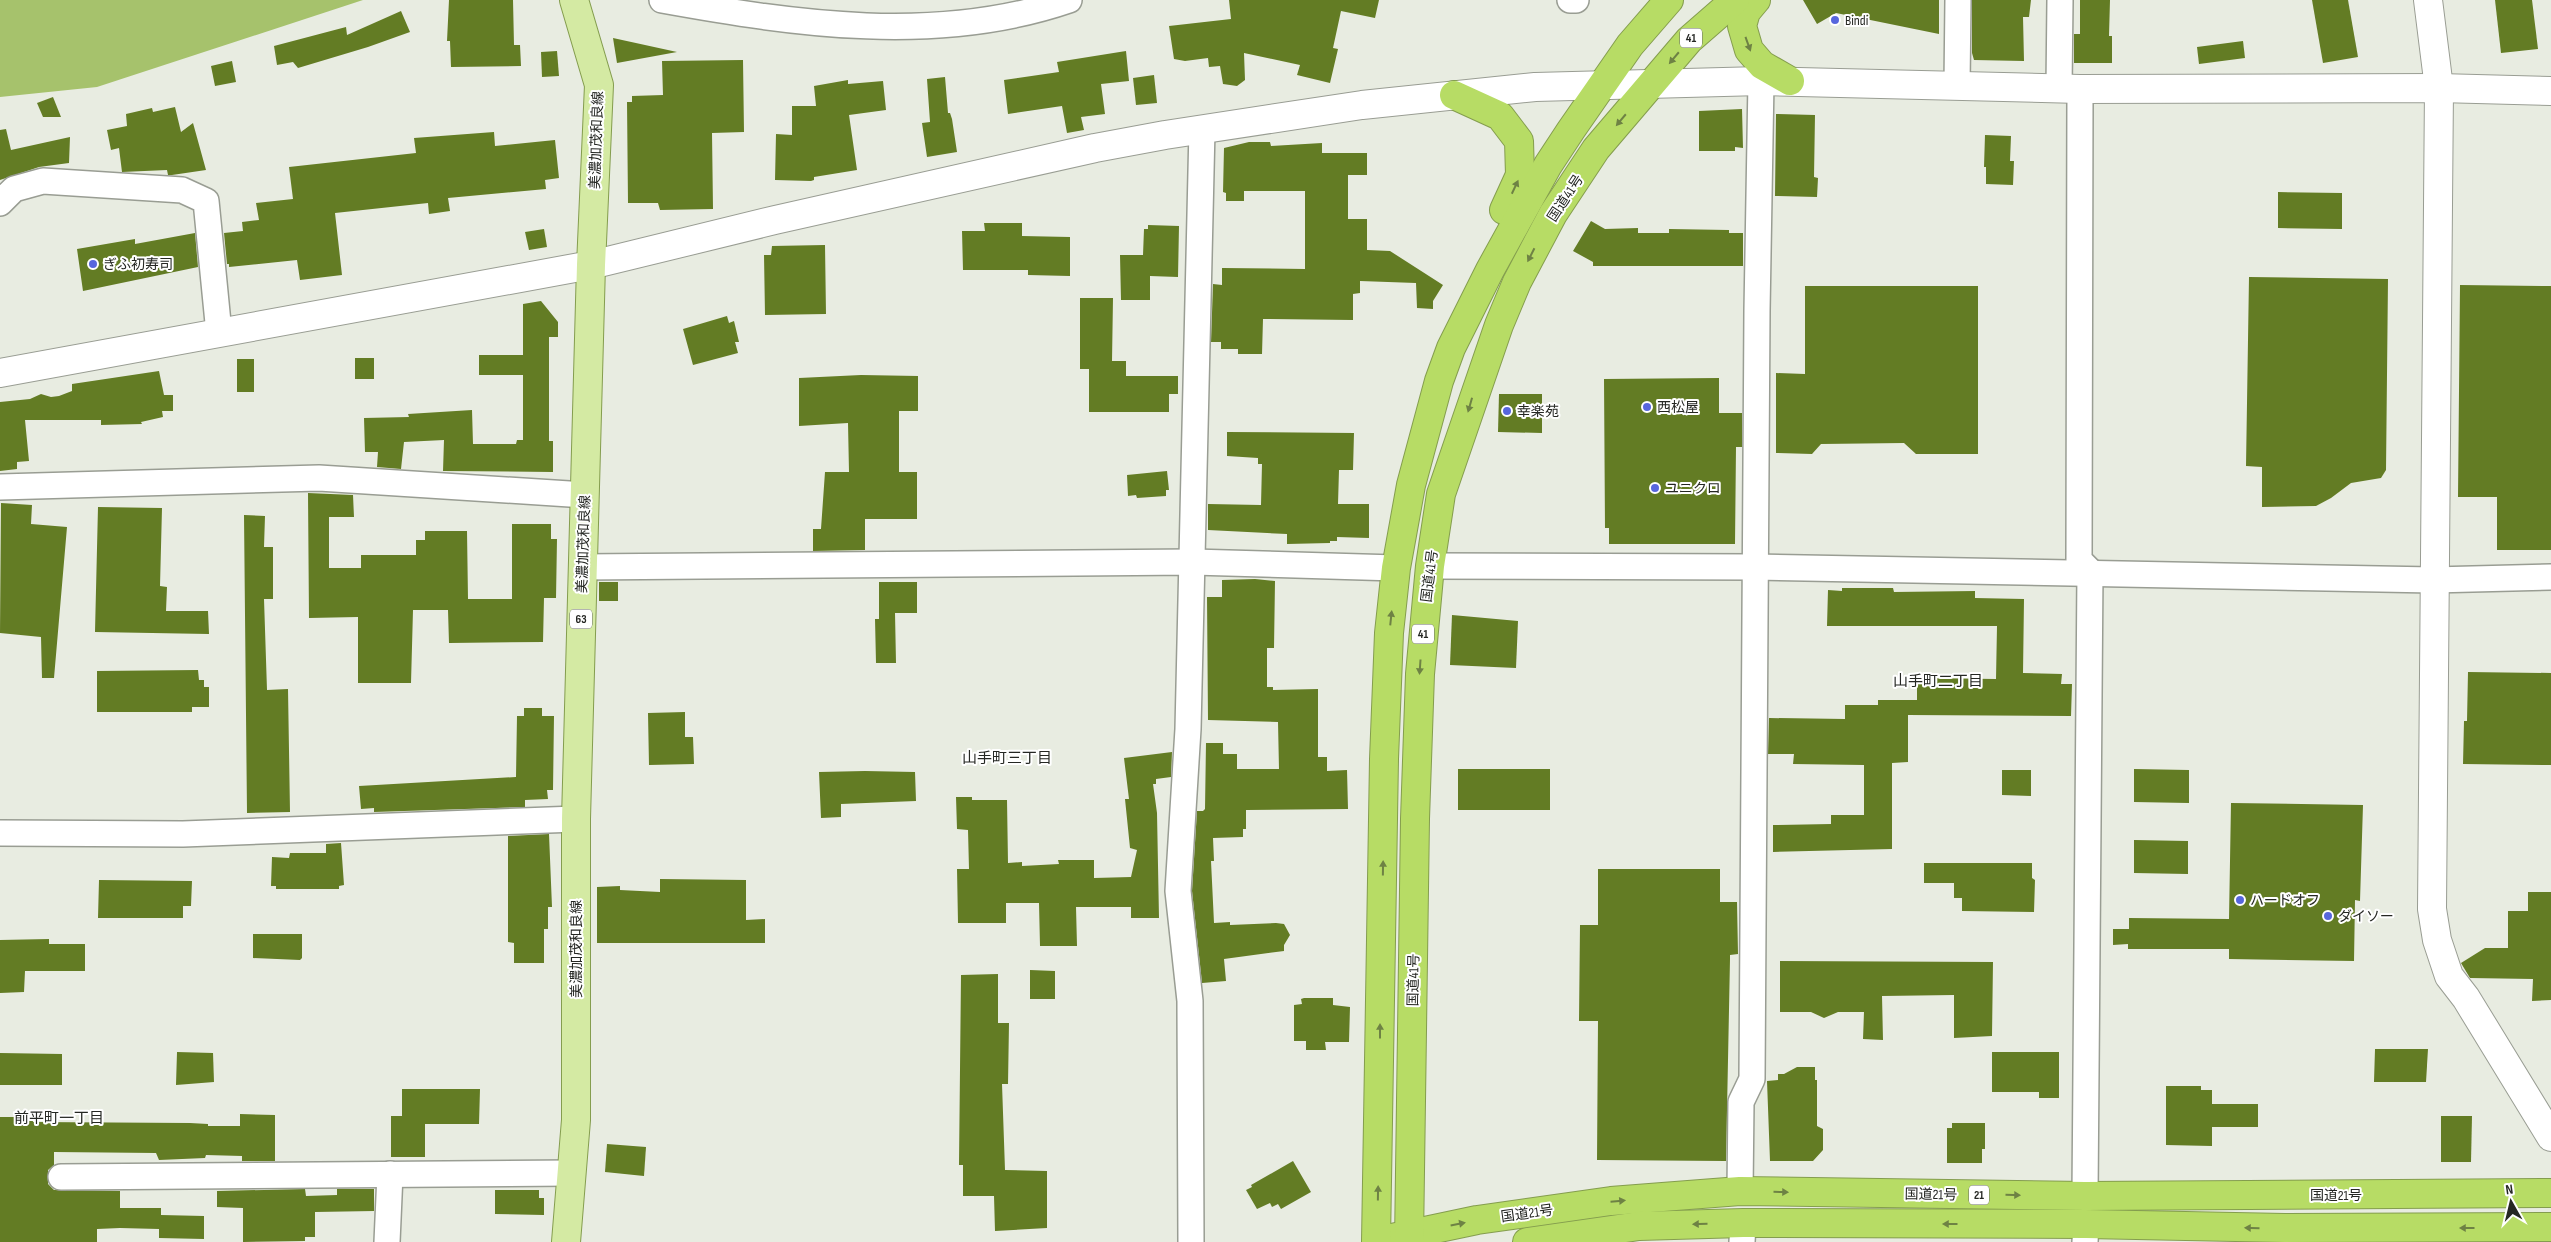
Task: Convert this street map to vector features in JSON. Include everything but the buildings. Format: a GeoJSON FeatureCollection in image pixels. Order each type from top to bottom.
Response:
{"type":"FeatureCollection","features":[{"type":"Feature","properties":{"kind":"highway","name":"国道41号"},"geometry":{"type":"LineString","coordinates":[[1376,1242],[1384,759],[1389,633],[1396,568],[1410,485],[1439,381],[1451,348],[1484,282],[1548,165],[1630,45],[1669,0]]}},
{"type":"Feature","properties":{"kind":"highway","name":"国道41号"},"geometry":{"type":"LineString","coordinates":[[1410,1238],[1415,819],[1420,674],[1430,566],[1441,494],[1476,386],[1517,282],[1553,214],[1591,157],[1689,40],[1735,0]]}},
{"type":"Feature","properties":{"kind":"highway"},"geometry":{"type":"LineString","coordinates":[[1756,0],[1746,12],[1742,26],[1749,50],[1762,65],[1790,81]]}},
{"type":"Feature","properties":{"kind":"highway"},"geometry":{"type":"LineString","coordinates":[[1454,95],[1500,116],[1519,141],[1520,175],[1488,244],[1484,282]]}},
{"type":"Feature","properties":{"kind":"highway","name":"国道21号"},"geometry":{"type":"LineString","coordinates":[[1376,1242],[1410,1238],[1477,1220],[1611,1201],[1740,1191],[2085,1196],[2551,1193]]}},
{"type":"Feature","properties":{"kind":"highway","name":"国道21号"},"geometry":{"type":"LineString","coordinates":[[1527,1242],[1638,1226],[1743,1233],[2285,1235],[2551,1227]]}},
{"type":"Feature","properties":{"kind":"main road","name":"美濃加茂和良線"},"geometry":{"type":"LineString","coordinates":[[566,1242],[576,1120],[576,819],[591,265],[599,85],[574,0]]}},
{"type":"Feature","properties":{"kind":"street"},"geometry":{"type":"LineString","coordinates":[[662,0],[786,10],[842,24],[930,27],[1029,13],[1069,0]]}},
{"type":"Feature","properties":{"kind":"street"},"geometry":{"type":"LineString","coordinates":[[1570,0],[1576,0]]}},
{"type":"Feature","properties":{"kind":"street"},"geometry":{"type":"LineString","coordinates":[[1957,85],[1958,0]]}},
{"type":"Feature","properties":{"kind":"street"},"geometry":{"type":"LineString","coordinates":[[2060,0],[2069,89],[2079,560],[2090,572],[2085,1196]]}},
{"type":"Feature","properties":{"kind":"street"},"geometry":{"type":"LineString","coordinates":[[2428,0],[2439,88],[2433,580],[2432,909],[2437,940],[2449,976],[2466,998],[2551,1137]]}},
{"type":"Feature","properties":{"kind":"street"},"geometry":{"type":"LineString","coordinates":[[1740,1191],[1741,1102],[1752,1080],[1755,567],[1761,81]]}},
{"type":"Feature","properties":{"kind":"street"},"geometry":{"type":"LineString","coordinates":[[0,373],[591,265],[775,220],[1095,148],[1202,129],[1362,105],[1535,87],[1761,81],[2069,89],[2439,88],[2551,91]]}},
{"type":"Feature","properties":{"kind":"street"},"geometry":{"type":"LineString","coordinates":[[1192,1242],[1190,1001],[1178,891],[1188,729],[1202,129]]}},
{"type":"Feature","properties":{"kind":"street"},"geometry":{"type":"LineString","coordinates":[[0,203],[14,189],[43,182],[182,190],[206,201],[219,333]]}},
{"type":"Feature","properties":{"kind":"street"},"geometry":{"type":"LineString","coordinates":[[0,487],[319,478],[397,481],[585,495]]}},
{"type":"Feature","properties":{"kind":"street"},"geometry":{"type":"LineString","coordinates":[[582,567],[1193,562],[1396,568]]}},
{"type":"Feature","properties":{"kind":"street"},"geometry":{"type":"LineString","coordinates":[[1430,566],[1755,567],[2433,580],[2551,577]]}},
{"type":"Feature","properties":{"kind":"street"},"geometry":{"type":"LineString","coordinates":[[0,833],[183,834],[576,819]]}},
{"type":"Feature","properties":{"kind":"street"},"geometry":{"type":"LineString","coordinates":[[61,1177],[572,1173]]}},
{"type":"Feature","properties":{"kind":"street"},"geometry":{"type":"LineString","coordinates":[[387,1242],[390,1174]]}},
{"type":"Feature","properties":{"kind":"green space"},"geometry":{"type":"Polygon","coordinates":[[[0,0],[363,0],[97,87],[0,97],[0,0]]]}},
{"type":"Feature","properties":{"kind":"place","name":"Bindi"},"geometry":{"type":"Point","coordinates":[1835,20]}},
{"type":"Feature","properties":{"kind":"place","name":"ぎふ初寿司"},"geometry":{"type":"Point","coordinates":[93,264]}},
{"type":"Feature","properties":{"kind":"place","name":"西松屋"},"geometry":{"type":"Point","coordinates":[1647,407]}},
{"type":"Feature","properties":{"kind":"place","name":"幸楽苑"},"geometry":{"type":"Point","coordinates":[1507,411]}},
{"type":"Feature","properties":{"kind":"place","name":"ユニクロ"},"geometry":{"type":"Point","coordinates":[1655,488]}},
{"type":"Feature","properties":{"kind":"place","name":"ハードオフ"},"geometry":{"type":"Point","coordinates":[2240,900]}},
{"type":"Feature","properties":{"kind":"place","name":"ダイソー"},"geometry":{"type":"Point","coordinates":[2328,916]}},
{"type":"Feature","properties":{"kind":"district","name":"山手町二丁目"},"geometry":{"type":"Point","coordinates":[1938,681]}},
{"type":"Feature","properties":{"kind":"district","name":"山手町三丁目"},"geometry":{"type":"Point","coordinates":[1007,758]}},
{"type":"Feature","properties":{"kind":"district","name":"前平町一丁目"},"geometry":{"type":"Point","coordinates":[59,1118]}}]}
